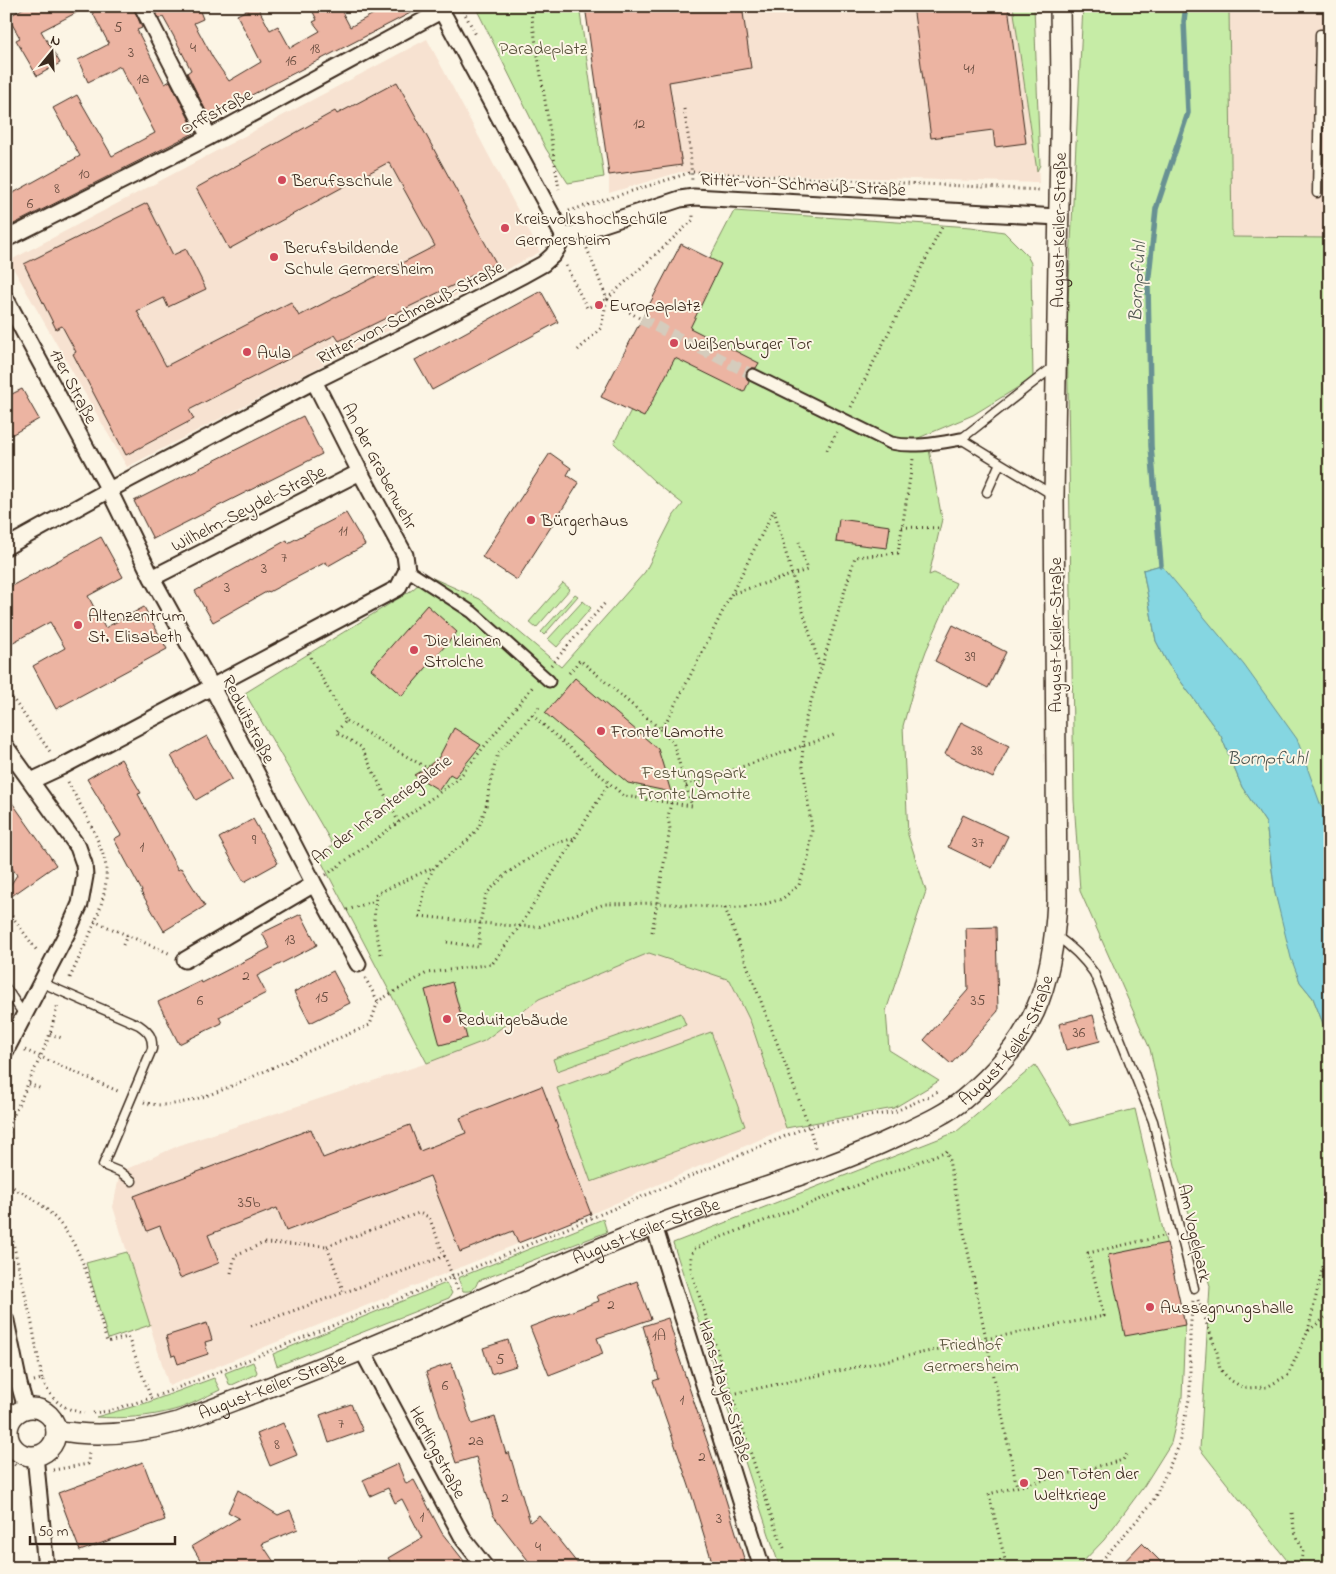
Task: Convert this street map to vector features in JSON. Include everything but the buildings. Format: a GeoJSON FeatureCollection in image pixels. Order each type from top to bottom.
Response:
{"type":"FeatureCollection","features":[{"type":"Feature","properties":{"kind":"street"},"geometry":{"type":"LineString","coordinates":[[142,6],[209,137]]}},
{"type":"Feature","properties":{"kind":"street","name":"August-Keiler-Straße"},"geometry":{"type":"LineString","coordinates":[[56,1430],[69,1433],[134,1432],[178,1422],[362,1350],[654,1226],[864,1152],[931,1120],[966,1098],[1006,1059],[1026,1032],[1041,998],[1050,969],[1056,935],[1054,496],[1061,84],[1060,6]]}},
{"type":"Feature","properties":{"kind":"street"},"geometry":{"type":"LineString","coordinates":[[440,9],[564,237]]}},
{"type":"Feature","properties":{"kind":"street","name":"Orffstraße"},"geometry":{"type":"LineString","coordinates":[[6,239],[209,137],[440,9]]}},
{"type":"Feature","properties":{"kind":"street","name":"Ritter-von-Schmauß-Straße"},"geometry":{"type":"LineString","coordinates":[[6,547],[314,381],[441,318],[543,264],[553,255],[564,237],[680,199],[694,197],[1058,217]]}},
{"type":"Feature","properties":{"kind":"street","name":"17er Straße"},"geometry":{"type":"LineString","coordinates":[[6,299],[109,490]]}},
{"type":"Feature","properties":{"kind":"street"},"geometry":{"type":"LineString","coordinates":[[752,375],[891,444],[916,446],[961,438]]}},
{"type":"Feature","properties":{"kind":"street","name":"An der Grabenwehr"},"geometry":{"type":"LineString","coordinates":[[314,381],[405,555],[407,570]]}},
{"type":"Feature","properties":{"kind":"street","name":"Wilhelm-Seydel-Straße"},"geometry":{"type":"LineString","coordinates":[[152,578],[360,472]]}},
{"type":"Feature","properties":{"kind":"street","name":"Reduitstraße"},"geometry":{"type":"LineString","coordinates":[[109,490],[152,578],[212,687],[314,884],[358,964]]}},
{"type":"Feature","properties":{"kind":"street"},"geometry":{"type":"LineString","coordinates":[[31,781],[61,767],[398,588],[407,570],[472,612],[545,677]]}},
{"type":"Feature","properties":{"kind":"street"},"geometry":{"type":"LineString","coordinates":[[6,747],[78,847],[84,864],[85,876],[80,904],[8,1046]]}},
{"type":"Feature","properties":{"kind":"street","name":"An der Infanteriegalerie"},"geometry":{"type":"LineString","coordinates":[[185,960],[314,884]]}},
{"type":"Feature","properties":{"kind":"street","name":"Hans-Mayer-Straße"},"geometry":{"type":"LineString","coordinates":[[654,1226],[762,1568]]}},
{"type":"Feature","properties":{"kind":"street"},"geometry":{"type":"LineString","coordinates":[[6,1321],[26,1408]]}},
{"type":"Feature","properties":{"kind":"street","name":"Hertlingstraße"},"geometry":{"type":"LineString","coordinates":[[362,1350],[464,1540],[486,1568]]}},
{"type":"Feature","properties":{"kind":"street"},"geometry":{"type":"LineString","coordinates":[[26,1408],[40,1409],[46,1413],[54,1423],[56,1430],[55,1438],[48,1450],[35,1455],[21,1453],[15,1449],[7,1437],[10,1422],[20,1411],[26,1408]]}},
{"type":"Feature","properties":{"kind":"street"},"geometry":{"type":"LineString","coordinates":[[35,1455],[46,1568]]}},
{"type":"Feature","properties":{"kind":"lane"},"geometry":{"type":"LineString","coordinates":[[1316,192],[1320,34],[1330,34]]}},
{"type":"Feature","properties":{"kind":"lane"},"geometry":{"type":"LineString","coordinates":[[1318,122],[1330,123]]}},
{"type":"Feature","properties":{"kind":"lane"},"geometry":{"type":"LineString","coordinates":[[1054,496],[961,438],[1056,365]]}},
{"type":"Feature","properties":{"kind":"lane"},"geometry":{"type":"LineString","coordinates":[[987,492],[1000,462]]}},
{"type":"Feature","properties":{"kind":"lane","name":"Am Vogelpark"},"geometry":{"type":"LineString","coordinates":[[1056,935],[1080,955],[1094,973],[1153,1121],[1194,1288]]}},
{"type":"Feature","properties":{"kind":"lane"},"geometry":{"type":"LineString","coordinates":[[40,982],[139,1025],[148,1031],[153,1043],[152,1049],[103,1165],[120,1172],[132,1181]]}},
{"type":"Feature","properties":{"kind":"lane"},"geometry":{"type":"LineString","coordinates":[[6,988],[24,1015]]}},
{"type":"Feature","properties":{"kind":"path"},"geometry":{"type":"LineString","coordinates":[[530,6],[559,192]]}},
{"type":"Feature","properties":{"kind":"path"},"geometry":{"type":"LineString","coordinates":[[564,262],[587,308],[607,298],[693,220],[694,197],[690,148],[684,109]]}},
{"type":"Feature","properties":{"kind":"path"},"geometry":{"type":"LineString","coordinates":[[827,450],[844,421],[950,211]]}},
{"type":"Feature","properties":{"kind":"path"},"geometry":{"type":"LineString","coordinates":[[578,350],[601,328],[607,298],[588,250]]}},
{"type":"Feature","properties":{"kind":"path"},"geometry":{"type":"LineString","coordinates":[[607,298],[641,319]]}},
{"type":"Feature","properties":{"kind":"path"},"geometry":{"type":"LineString","coordinates":[[434,867],[425,887],[420,916],[538,927],[605,904],[657,902],[725,908],[758,906],[782,899],[799,885],[808,859],[812,830],[802,760],[805,721],[856,556],[898,553],[916,446]]}},
{"type":"Feature","properties":{"kind":"path"},"geometry":{"type":"LineString","coordinates":[[660,729],[671,712],[733,593],[774,510],[820,668]]}},
{"type":"Feature","properties":{"kind":"path"},"geometry":{"type":"LineString","coordinates":[[902,527],[942,528]]}},
{"type":"Feature","properties":{"kind":"path"},"geometry":{"type":"LineString","coordinates":[[733,593],[807,570],[799,542]]}},
{"type":"Feature","properties":{"kind":"path","name":"An der Infanteriegalerie"},"geometry":{"type":"LineString","coordinates":[[314,884],[458,779],[605,603]]}},
{"type":"Feature","properties":{"kind":"path"},"geometry":{"type":"LineString","coordinates":[[301,640],[346,720],[426,767]]}},
{"type":"Feature","properties":{"kind":"path"},"geometry":{"type":"LineString","coordinates":[[532,715],[624,796],[692,806],[673,742],[580,660],[569,672]]}},
{"type":"Feature","properties":{"kind":"path"},"geometry":{"type":"LineString","coordinates":[[6,689],[61,767],[97,838],[105,860],[105,893],[63,992],[50,1034],[11,1119],[7,1133],[8,1221],[32,1324],[42,1379],[48,1393],[71,1411],[87,1413],[109,1411],[151,1398],[443,1280],[809,1126],[894,1112],[943,1090]]}},
{"type":"Feature","properties":{"kind":"path"},"geometry":{"type":"LineString","coordinates":[[381,954],[374,921],[376,894],[434,867],[468,840],[479,827],[487,804],[489,787],[498,753],[538,707]]}},
{"type":"Feature","properties":{"kind":"path"},"geometry":{"type":"LineString","coordinates":[[346,720],[336,732],[362,747],[399,823]]}},
{"type":"Feature","properties":{"kind":"path"},"geometry":{"type":"LineString","coordinates":[[686,786],[837,734]]}},
{"type":"Feature","properties":{"kind":"path"},"geometry":{"type":"LineString","coordinates":[[8,1046],[153,1105],[179,1103],[214,1093],[370,1024],[378,1001],[428,973],[492,964],[520,926],[609,783]]}},
{"type":"Feature","properties":{"kind":"path"},"geometry":{"type":"LineString","coordinates":[[652,932],[670,829],[668,817],[671,803]]}},
{"type":"Feature","properties":{"kind":"path"},"geometry":{"type":"LineString","coordinates":[[448,942],[479,947],[480,923],[486,894],[507,873],[550,845],[575,838]]}},
{"type":"Feature","properties":{"kind":"path"},"geometry":{"type":"LineString","coordinates":[[332,915],[375,901]]}},
{"type":"Feature","properties":{"kind":"path"},"geometry":{"type":"LineString","coordinates":[[6,908],[48,967]]}},
{"type":"Feature","properties":{"kind":"path"},"geometry":{"type":"LineString","coordinates":[[725,908],[809,1126],[820,1167]]}},
{"type":"Feature","properties":{"kind":"path"},"geometry":{"type":"LineString","coordinates":[[94,921],[185,960]]}},
{"type":"Feature","properties":{"kind":"path"},"geometry":{"type":"LineString","coordinates":[[122,945],[127,935]]}},
{"type":"Feature","properties":{"kind":"path"},"geometry":{"type":"LineString","coordinates":[[358,964],[378,1001]]}},
{"type":"Feature","properties":{"kind":"path"},"geometry":{"type":"LineString","coordinates":[[50,1034],[62,1038]]}},
{"type":"Feature","properties":{"kind":"path"},"geometry":{"type":"LineString","coordinates":[[28,1084],[42,1089]]}},
{"type":"Feature","properties":{"kind":"path"},"geometry":{"type":"LineString","coordinates":[[784,1548],[774,1524],[691,1271],[690,1258],[693,1250],[711,1241],[947,1151],[1017,1487]]}},
{"type":"Feature","properties":{"kind":"path"},"geometry":{"type":"LineString","coordinates":[[9,1185],[34,1199],[54,1216],[70,1237],[84,1264],[107,1342],[128,1337],[151,1398]]}},
{"type":"Feature","properties":{"kind":"path"},"geometry":{"type":"LineString","coordinates":[[231,1273],[235,1255],[264,1243],[327,1246],[419,1213],[429,1217],[450,1270]]}},
{"type":"Feature","properties":{"kind":"path"},"geometry":{"type":"LineString","coordinates":[[732,1394],[986,1339],[1104,1316],[1088,1253],[1180,1233]]}},
{"type":"Feature","properties":{"kind":"path"},"geometry":{"type":"LineString","coordinates":[[1194,1288],[1217,1352],[1220,1370],[1230,1380],[1244,1388],[1267,1387],[1288,1375],[1308,1331],[1330,1236]]}},
{"type":"Feature","properties":{"kind":"path"},"geometry":{"type":"LineString","coordinates":[[327,1246],[344,1293]]}},
{"type":"Feature","properties":{"kind":"path"},"geometry":{"type":"LineString","coordinates":[[251,1326],[444,1256]]}},
{"type":"Feature","properties":{"kind":"path","name":"Am Vogelpark"},"geometry":{"type":"LineString","coordinates":[[1095,1568],[1152,1503],[1178,1448],[1190,1395],[1190,1332],[1194,1288]]}},
{"type":"Feature","properties":{"kind":"path"},"geometry":{"type":"LineString","coordinates":[[1308,1331],[1330,1314]]}},
{"type":"Feature","properties":{"kind":"path"},"geometry":{"type":"LineString","coordinates":[[19,1384],[42,1379]]}},
{"type":"Feature","properties":{"kind":"path"},"geometry":{"type":"LineString","coordinates":[[6,1460],[17,1465],[21,1472],[22,1482],[51,1480],[51,1470],[88,1464],[89,1433],[87,1413]]}},
{"type":"Feature","properties":{"kind":"path"},"geometry":{"type":"LineString","coordinates":[[1006,1568],[989,1494],[1123,1460],[1127,1454]]}},
{"type":"Feature","properties":{"kind":"path"},"geometry":{"type":"LineString","coordinates":[[1292,1513],[1294,1529],[1303,1551],[1299,1568]]}},
{"type":"Feature","properties":{"kind":"shaded area"},"geometry":{"type":"Polygon","coordinates":[[[585,6],[1031,6],[1039,183],[680,172],[609,193],[609,175],[585,6]]]}},
{"type":"Feature","properties":{"kind":"shaded area"},"geometry":{"type":"Polygon","coordinates":[[[1229,6],[1330,6],[1330,238],[1232,237],[1229,6]]]}},
{"type":"Feature","properties":{"kind":"shaded area","name":"Berufsbildende Schule Germersheim"},"geometry":{"type":"Polygon","coordinates":[[[427,39],[540,252],[127,467],[9,261],[427,39]]]}},
{"type":"Feature","properties":{"kind":"shaded area"},"geometry":{"type":"Polygon","coordinates":[[[649,953],[730,980],[751,1023],[786,1128],[591,1214],[169,1386],[150,1326],[108,1339],[86,1263],[127,1252],[113,1207],[120,1172],[180,1145],[427,1063],[484,1041],[539,999],[649,953]]]}},
{"type":"Feature","properties":{"kind":"green space","name":"Paradeplatz"},"geometry":{"type":"Polygon","coordinates":[[[475,6],[579,6],[604,177],[568,183],[546,149],[475,6]]]}},
{"type":"Feature","properties":{"kind":"green space"},"geometry":{"type":"Polygon","coordinates":[[[1013,6],[1034,6],[1040,165],[1037,171],[1013,6]]]}},
{"type":"Feature","properties":{"kind":"green space"},"geometry":{"type":"Polygon","coordinates":[[[1083,6],[1229,6],[1232,237],[1330,238],[1330,822],[1161,565],[1143,570],[1156,641],[1168,664],[1221,736],[1242,787],[1266,823],[1275,893],[1300,982],[1313,998],[1330,1041],[1330,1568],[1293,1568],[1200,1449],[1210,1286],[1175,1165],[1150,1049],[1080,891],[1074,800],[1067,321],[1083,6]]]}},
{"type":"Feature","properties":{"kind":"green space","name":"Festungspark Fronte Lamotte"},"geometry":{"type":"Polygon","coordinates":[[[734,211],[971,227],[1004,232],[1026,254],[1031,263],[1033,378],[973,415],[916,439],[928,444],[942,519],[929,575],[934,573],[956,583],[926,651],[903,726],[908,835],[926,891],[886,1011],[889,1050],[939,1081],[894,1108],[786,1128],[751,1023],[730,980],[649,953],[539,999],[484,1041],[427,1063],[319,857],[333,845],[245,693],[412,590],[428,576],[480,599],[561,667],[645,572],[674,515],[683,504],[655,482],[614,443],[734,211]]]}},
{"type":"Feature","properties":{"kind":"green space"},"geometry":{"type":"Polygon","coordinates":[[[563,583],[570,589],[536,628],[529,622],[563,583]]]}},
{"type":"Feature","properties":{"kind":"green space"},"geometry":{"type":"Polygon","coordinates":[[[575,594],[578,596],[544,635],[541,632],[575,594]]]}},
{"type":"Feature","properties":{"kind":"green space"},"geometry":{"type":"Polygon","coordinates":[[[583,601],[591,608],[557,647],[548,639],[583,601]]]}},
{"type":"Feature","properties":{"kind":"green space"},"geometry":{"type":"Polygon","coordinates":[[[681,1013],[686,1025],[557,1071],[553,1059],[681,1013]]]}},
{"type":"Feature","properties":{"kind":"green space"},"geometry":{"type":"Polygon","coordinates":[[[711,1032],[745,1126],[591,1182],[557,1088],[711,1032]]]}},
{"type":"Feature","properties":{"kind":"green space","name":"Friedhof Germersheim"},"geometry":{"type":"Polygon","coordinates":[[[1035,1065],[1071,1125],[1135,1109],[1185,1325],[1182,1397],[1171,1443],[1144,1486],[1104,1540],[1077,1568],[780,1568],[673,1243],[956,1132],[1035,1065]]]}},
{"type":"Feature","properties":{"kind":"green space"},"geometry":{"type":"Polygon","coordinates":[[[603,1219],[607,1232],[478,1281],[473,1289],[463,1291],[458,1278],[603,1219]]]}},
{"type":"Feature","properties":{"kind":"green space"},"geometry":{"type":"Polygon","coordinates":[[[127,1252],[150,1325],[108,1339],[86,1263],[127,1252]]]}},
{"type":"Feature","properties":{"kind":"green space"},"geometry":{"type":"Polygon","coordinates":[[[446,1283],[452,1293],[449,1298],[277,1366],[273,1354],[446,1283]]]}},
{"type":"Feature","properties":{"kind":"green space"},"geometry":{"type":"Polygon","coordinates":[[[253,1362],[256,1374],[232,1385],[229,1384],[225,1373],[253,1362]]]}},
{"type":"Feature","properties":{"kind":"green space"},"geometry":{"type":"Polygon","coordinates":[[[214,1378],[220,1390],[180,1408],[135,1417],[96,1417],[146,1403],[214,1378]]]}},
{"type":"Feature","properties":{"kind":"water","name":"Bornpfuhl"},"geometry":{"type":"Polygon","coordinates":[[[1161,565],[1244,665],[1297,739],[1321,806],[1330,822],[1330,1041],[1313,998],[1300,982],[1291,958],[1275,893],[1266,823],[1242,787],[1221,736],[1168,664],[1156,641],[1143,570],[1161,565]]]}},
{"type":"Feature","properties":{"kind":"waterway","name":"Bornpfuhl"},"geometry":{"type":"LineString","coordinates":[[1161,565],[1151,446],[1148,285],[1156,209],[1188,113],[1184,21],[1186,6]]}},
{"type":"Feature","properties":{"kind":"tunnel"},"geometry":{"type":"LineString","coordinates":[[641,319],[753,375]]}},
{"type":"Feature","properties":{"kind":"place","name":"Berufsschule"},"geometry":{"type":"Point","coordinates":[282,180]}},
{"type":"Feature","properties":{"kind":"place","name":"Kreisvolkshochschule Germersheim"},"geometry":{"type":"Point","coordinates":[505,228]}},
{"type":"Feature","properties":{"kind":"place","name":"Berufsbildende Schule Germersheim"},"geometry":{"type":"Point","coordinates":[274,257]}},
{"type":"Feature","properties":{"kind":"place","name":"Europaplatz"},"geometry":{"type":"Point","coordinates":[599,305]}},
{"type":"Feature","properties":{"kind":"place","name":"Weißenburger Tor"},"geometry":{"type":"Point","coordinates":[674,343]}},
{"type":"Feature","properties":{"kind":"place","name":"Aula"},"geometry":{"type":"Point","coordinates":[247,352]}},
{"type":"Feature","properties":{"kind":"place","name":"Bürgerhaus"},"geometry":{"type":"Point","coordinates":[531,520]}},
{"type":"Feature","properties":{"kind":"place","name":"Altenzentrum St. Elisabeth"},"geometry":{"type":"Point","coordinates":[78,625]}},
{"type":"Feature","properties":{"kind":"place","name":"Die kleinen Strolche"},"geometry":{"type":"Point","coordinates":[414,650]}},
{"type":"Feature","properties":{"kind":"place","name":"Fronte Lamotte"},"geometry":{"type":"Point","coordinates":[601,731]}},
{"type":"Feature","properties":{"kind":"place","name":"Reduitgebäude"},"geometry":{"type":"Point","coordinates":[447,1019]}},
{"type":"Feature","properties":{"kind":"place","name":"Aussegnungshalle"},"geometry":{"type":"Point","coordinates":[1150,1307]}},
{"type":"Feature","properties":{"kind":"place","name":"Den Toten der Weltkriege"},"geometry":{"type":"Point","coordinates":[1024,1483]}}]}
